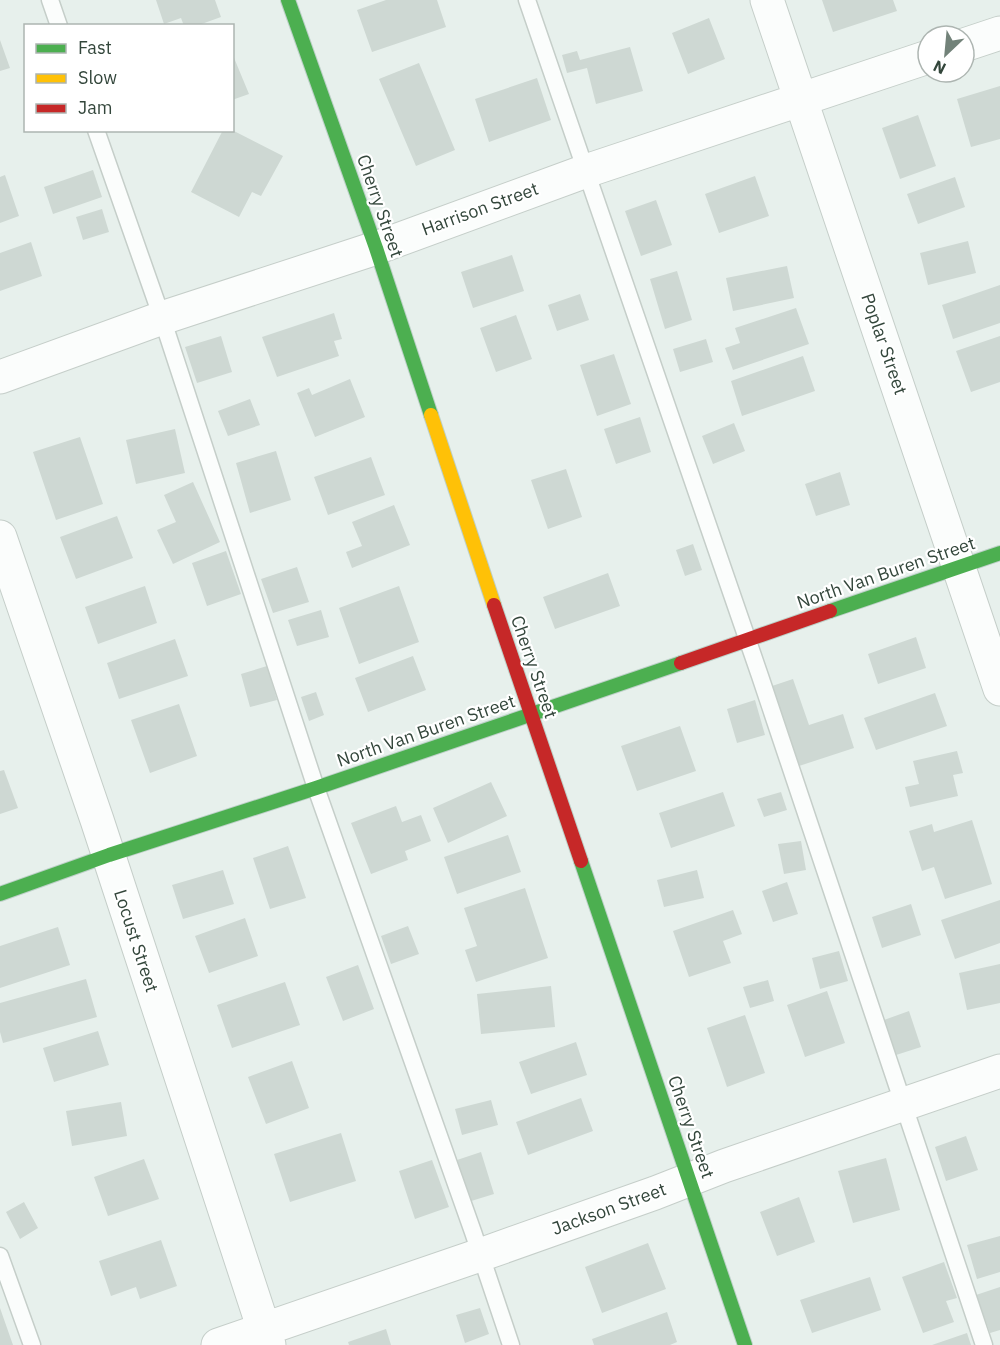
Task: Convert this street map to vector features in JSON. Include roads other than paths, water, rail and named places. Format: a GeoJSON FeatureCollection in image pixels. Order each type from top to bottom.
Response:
{"type":"FeatureCollection","features":[{"type":"Feature","properties":{"kind":"street","name":"Cherry Street"},"geometry":{"type":"LineString","coordinates":[[288,0],[376,248],[745,1345]]}},
{"type":"Feature","properties":{"kind":"street","name":"Poplar Street"},"geometry":{"type":"LineString","coordinates":[[767,0],[1000,689]]}},
{"type":"Feature","properties":{"kind":"street"},"geometry":{"type":"LineString","coordinates":[[976,41],[1000,33]]}},
{"type":"Feature","properties":{"kind":"street","name":"Harrison Street"},"geometry":{"type":"LineString","coordinates":[[0,377],[162,318],[376,248],[586,171],[916,61]]}},
{"type":"Feature","properties":{"kind":"street","name":"Locust Street"},"geometry":{"type":"LineString","coordinates":[[0,537],[109,855],[267,1337]]}},
{"type":"Feature","properties":{"kind":"street","name":"North Van Buren Street"},"geometry":{"type":"LineString","coordinates":[[0,894],[1000,553]]}},
{"type":"Feature","properties":{"kind":"street","name":"Jackson Street"},"geometry":{"type":"LineString","coordinates":[[218,1345],[267,1337],[480,1255],[724,1166],[1000,1071]]}},
{"type":"Feature","properties":{"kind":"lane"},"geometry":{"type":"LineString","coordinates":[[50,0],[58,24]]}},
{"type":"Feature","properties":{"kind":"lane"},"geometry":{"type":"LineString","coordinates":[[527,0],[747,641],[984,1345]]}},
{"type":"Feature","properties":{"kind":"lane"},"geometry":{"type":"LineString","coordinates":[[97,132],[162,318],[316,788],[511,1345]]}},
{"type":"Feature","properties":{"kind":"lane"},"geometry":{"type":"LineString","coordinates":[[0,1256],[32,1345]]}}]}
